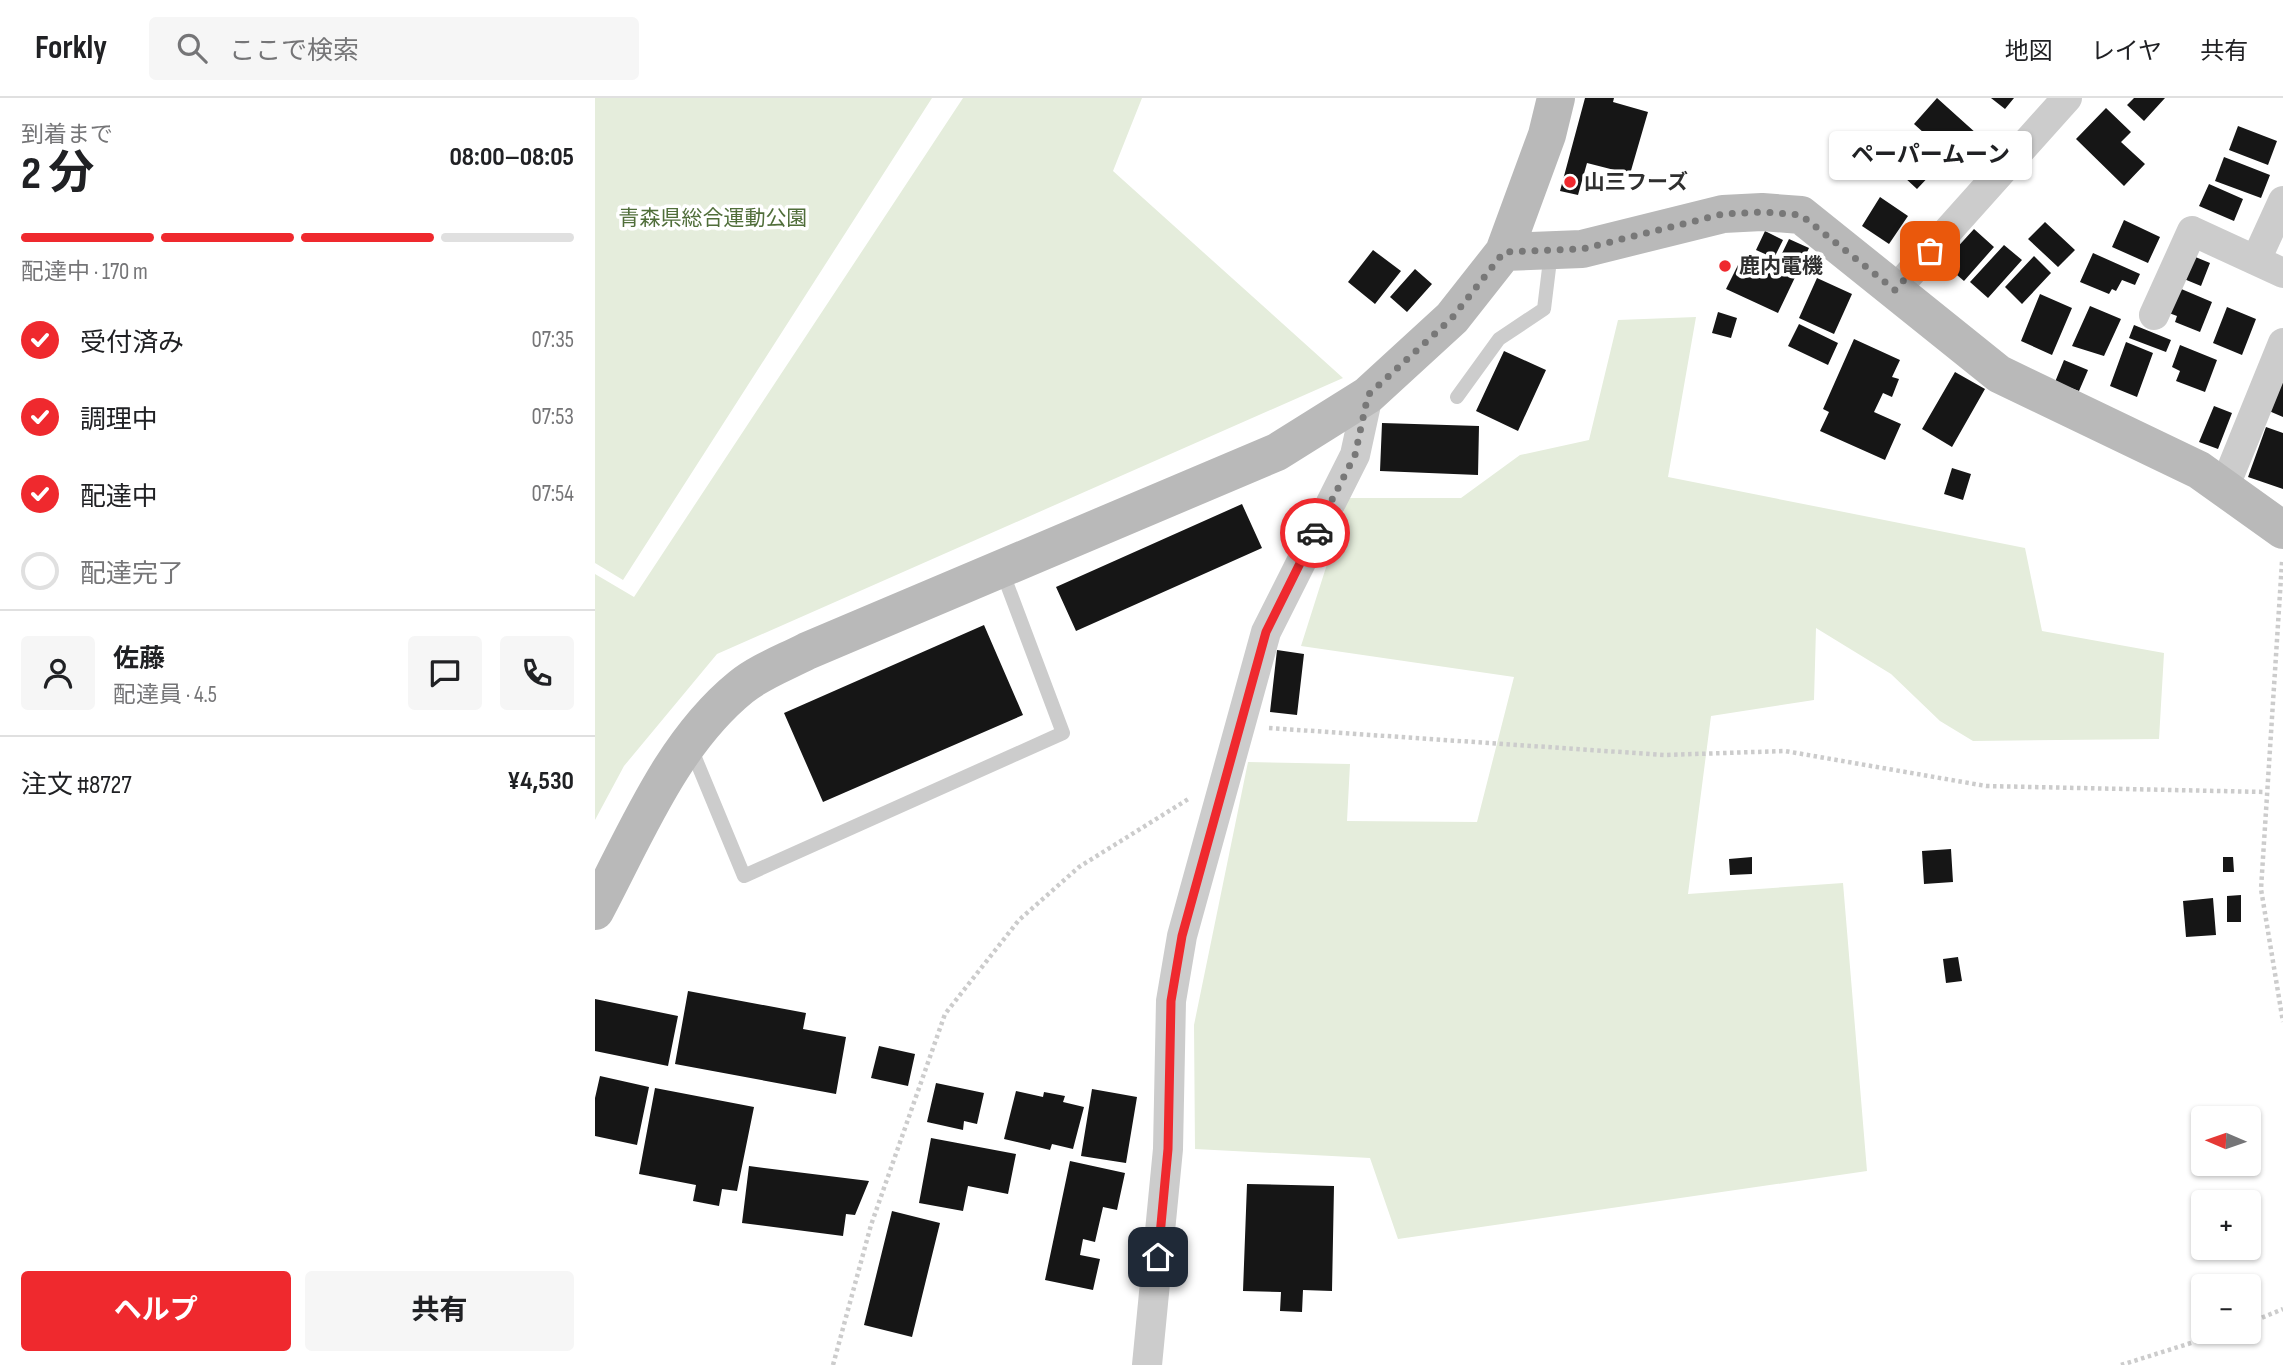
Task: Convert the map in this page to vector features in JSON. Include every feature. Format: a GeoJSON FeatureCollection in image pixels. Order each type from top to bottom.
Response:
{"type":"FeatureCollection","features":[{"type":"Feature","properties":{"kind":"street"},"geometry":{"type":"LineString","coordinates":[[595,911],[674,764],[706,718],[743,685],[807,651],[1276,452],[1368,395],[1452,318],[1504,252],[1547,135],[1556,98]]}},
{"type":"Feature","properties":{"kind":"street"},"geometry":{"type":"LineString","coordinates":[[1895,290],[2067,98]]}},
{"type":"Feature","properties":{"kind":"street"},"geometry":{"type":"LineString","coordinates":[[2256,260],[2283,201]]}},
{"type":"Feature","properties":{"kind":"street"},"geometry":{"type":"LineString","coordinates":[[1504,252],[1582,249],[1723,214],[1762,212],[1801,215],[1999,374],[2199,470],[2283,530]]}},
{"type":"Feature","properties":{"kind":"street"},"geometry":{"type":"LineString","coordinates":[[2154,315],[2193,231],[2283,273]]}},
{"type":"Feature","properties":{"kind":"street"},"geometry":{"type":"LineString","coordinates":[[2224,488],[2283,343]]}},
{"type":"Feature","properties":{"kind":"street"},"geometry":{"type":"LineString","coordinates":[[1147,1365],[1168,1149],[1171,1001],[1182,936],[1266,632],[1355,455],[1368,395]]}},
{"type":"Feature","properties":{"kind":"lane"},"geometry":{"type":"LineString","coordinates":[[1457,397],[1499,339],[1544,309],[1551,250]]}},
{"type":"Feature","properties":{"kind":"lane"},"geometry":{"type":"LineString","coordinates":[[689,744],[744,876],[1063,733],[1001,569]]}},
{"type":"Feature","properties":{"kind":"path"},"geometry":{"type":"LineString","coordinates":[[2283,550],[2265,792],[2261,889],[2283,1022]]}},
{"type":"Feature","properties":{"kind":"path"},"geometry":{"type":"LineString","coordinates":[[1238,726],[1664,755],[1785,751],[1986,786],[2265,792]]}},
{"type":"Feature","properties":{"kind":"path"},"geometry":{"type":"LineString","coordinates":[[833,1365],[871,1226],[945,1014],[1020,920],[1079,867],[1173,807],[1225,780]]}},
{"type":"Feature","properties":{"kind":"path"},"geometry":{"type":"LineString","coordinates":[[2261,1318],[2283,1310]]}},
{"type":"Feature","properties":{"kind":"path"},"geometry":{"type":"LineString","coordinates":[[2121,1365],[2191,1343]]}},
{"type":"Feature","properties":{"kind":"green space","name":"青森県総合運動公園"},"geometry":{"type":"Polygon","coordinates":[[[595,98],[932,98],[623,580],[595,563],[595,98]]]}},
{"type":"Feature","properties":{"kind":"green space"},"geometry":{"type":"Polygon","coordinates":[[[963,98],[1142,98],[1113,171],[1343,378],[717,654],[624,766],[595,820],[595,574],[634,597],[963,98]]]}},
{"type":"Feature","properties":{"kind":"green space"},"geometry":{"type":"Polygon","coordinates":[[[1696,317],[1668,477],[2025,548],[2042,631],[2164,653],[2159,739],[1973,741],[1940,721],[1891,674],[1816,628],[1814,700],[1711,716],[1688,894],[1843,883],[1867,1171],[1398,1239],[1370,1158],[1195,1149],[1194,1025],[1248,762],[1350,764],[1347,821],[1477,822],[1514,677],[1301,646],[1348,498],[1461,498],[1520,455],[1589,440],[1618,320],[1696,317]]]}},
{"type":"Feature","properties":{"kind":"building"},"geometry":{"type":"Polygon","coordinates":[[[1585,98],[1614,98],[1613,102],[1648,112],[1630,174],[1587,163],[1578,195],[1560,191],[1585,98]]]}},
{"type":"Feature","properties":{"kind":"building"},"geometry":{"type":"Polygon","coordinates":[[[1937,98],[1987,143],[1964,169],[1914,124],[1937,98]]]}},
{"type":"Feature","properties":{"kind":"building"},"geometry":{"type":"Polygon","coordinates":[[[1991,98],[2014,98],[2005,109],[1991,98]]]}},
{"type":"Feature","properties":{"kind":"building"},"geometry":{"type":"Polygon","coordinates":[[[2134,98],[2165,98],[2144,121],[2127,105],[2134,98]]]}},
{"type":"Feature","properties":{"kind":"building"},"geometry":{"type":"Polygon","coordinates":[[[2106,108],[2131,132],[2121,142],[2145,164],[2124,186],[2076,139],[2106,108]]]}},
{"type":"Feature","properties":{"kind":"building"},"geometry":{"type":"Polygon","coordinates":[[[2238,126],[2277,141],[2268,165],[2229,150],[2238,126]]]}},
{"type":"Feature","properties":{"kind":"building"},"geometry":{"type":"Polygon","coordinates":[[[1896,134],[1935,170],[1917,189],[1878,153],[1896,134]]]}},
{"type":"Feature","properties":{"kind":"building"},"geometry":{"type":"Polygon","coordinates":[[[2224,157],[2270,175],[2261,198],[2215,181],[2224,157]]]}},
{"type":"Feature","properties":{"kind":"building"},"geometry":{"type":"Polygon","coordinates":[[[2209,184],[2243,199],[2234,221],[2199,206],[2209,184]]]}},
{"type":"Feature","properties":{"kind":"building"},"geometry":{"type":"Polygon","coordinates":[[[1880,197],[1908,216],[1889,244],[1862,226],[1880,197]]]}},
{"type":"Feature","properties":{"kind":"building"},"geometry":{"type":"Polygon","coordinates":[[[2124,220],[2160,237],[2148,263],[2112,247],[2124,220]]]}},
{"type":"Feature","properties":{"kind":"building"},"geometry":{"type":"Polygon","coordinates":[[[2045,222],[2075,250],[2058,267],[2028,239],[2045,222]]]}},
{"type":"Feature","properties":{"kind":"building"},"geometry":{"type":"Polygon","coordinates":[[[1974,229],[1994,247],[1964,281],[1943,263],[1974,229]]]}},
{"type":"Feature","properties":{"kind":"building"},"geometry":{"type":"Polygon","coordinates":[[[1765,231],[1783,240],[1774,258],[1756,250],[1765,231]]]}},
{"type":"Feature","properties":{"kind":"building"},"geometry":{"type":"Polygon","coordinates":[[[1789,239],[1809,248],[1778,313],[1726,289],[1741,259],[1772,274],[1789,239]]]}},
{"type":"Feature","properties":{"kind":"building"},"geometry":{"type":"Polygon","coordinates":[[[2004,245],[2022,260],[1988,298],[1970,282],[2004,245]]]}},
{"type":"Feature","properties":{"kind":"building"},"geometry":{"type":"Polygon","coordinates":[[[1373,250],[1401,271],[1375,304],[1348,282],[1373,250]]]}},
{"type":"Feature","properties":{"kind":"building"},"geometry":{"type":"Polygon","coordinates":[[[2093,253],[2140,274],[2135,285],[2122,280],[2116,291],[2112,289],[2109,294],[2080,282],[2093,253]]]}},
{"type":"Feature","properties":{"kind":"building"},"geometry":{"type":"Polygon","coordinates":[[[2034,256],[2051,273],[2022,304],[2005,287],[2034,256]]]}},
{"type":"Feature","properties":{"kind":"building"},"geometry":{"type":"Polygon","coordinates":[[[2193,256],[2210,263],[2201,286],[2184,279],[2193,256]]]}},
{"type":"Feature","properties":{"kind":"building"},"geometry":{"type":"Polygon","coordinates":[[[1415,269],[1432,284],[1407,312],[1390,297],[1415,269]]]}},
{"type":"Feature","properties":{"kind":"building"},"geometry":{"type":"Polygon","coordinates":[[[1817,278],[1852,294],[1834,334],[1799,318],[1817,278]]]}},
{"type":"Feature","properties":{"kind":"building"},"geometry":{"type":"Polygon","coordinates":[[[2179,288],[2212,302],[2200,332],[2175,322],[2177,316],[2169,313],[2179,288]]]}},
{"type":"Feature","properties":{"kind":"building"},"geometry":{"type":"Polygon","coordinates":[[[2040,294],[2072,308],[2052,355],[2021,341],[2040,294]]]}},
{"type":"Feature","properties":{"kind":"building"},"geometry":{"type":"Polygon","coordinates":[[[2090,306],[2121,319],[2104,356],[2072,346],[2090,306]]]}},
{"type":"Feature","properties":{"kind":"building"},"geometry":{"type":"Polygon","coordinates":[[[2227,307],[2256,319],[2242,355],[2213,343],[2227,307]]]}},
{"type":"Feature","properties":{"kind":"building"},"geometry":{"type":"Polygon","coordinates":[[[1718,312],[1737,318],[1731,338],[1712,333],[1718,312]]]}},
{"type":"Feature","properties":{"kind":"building"},"geometry":{"type":"Polygon","coordinates":[[[1799,324],[1838,343],[1828,365],[1788,346],[1799,324]]]}},
{"type":"Feature","properties":{"kind":"building"},"geometry":{"type":"Polygon","coordinates":[[[2134,325],[2171,340],[2166,352],[2129,338],[2134,325]]]}},
{"type":"Feature","properties":{"kind":"building"},"geometry":{"type":"Polygon","coordinates":[[[1854,339],[1900,360],[1892,377],[1899,379],[1892,397],[1883,393],[1874,412],[1901,424],[1885,460],[1820,431],[1829,412],[1823,409],[1854,339]]]}},
{"type":"Feature","properties":{"kind":"building"},"geometry":{"type":"Polygon","coordinates":[[[2126,342],[2153,353],[2137,397],[2110,386],[2126,342]]]}},
{"type":"Feature","properties":{"kind":"building"},"geometry":{"type":"Polygon","coordinates":[[[2180,345],[2217,360],[2205,392],[2176,381],[2180,371],[2172,367],[2180,345]]]}},
{"type":"Feature","properties":{"kind":"building"},"geometry":{"type":"Polygon","coordinates":[[[1504,351],[1546,370],[1518,431],[1476,411],[1504,351]]]}},
{"type":"Feature","properties":{"kind":"building"},"geometry":{"type":"Polygon","coordinates":[[[2064,360],[2088,370],[2079,391],[2055,382],[2064,360]]]}},
{"type":"Feature","properties":{"kind":"building"},"geometry":{"type":"Polygon","coordinates":[[[1955,372],[1985,389],[1952,447],[1922,429],[1955,372]]]}},
{"type":"Feature","properties":{"kind":"building"},"geometry":{"type":"Polygon","coordinates":[[[2283,374],[2283,417],[2269,411],[2283,374]]]}},
{"type":"Feature","properties":{"kind":"building"},"geometry":{"type":"Polygon","coordinates":[[[2214,406],[2232,413],[2218,449],[2199,442],[2214,406]]]}},
{"type":"Feature","properties":{"kind":"building"},"geometry":{"type":"Polygon","coordinates":[[[1382,423],[1479,426],[1478,475],[1380,471],[1382,423]]]}},
{"type":"Feature","properties":{"kind":"building"},"geometry":{"type":"Polygon","coordinates":[[[2266,427],[2283,433],[2283,489],[2248,477],[2266,427]]]}},
{"type":"Feature","properties":{"kind":"building"},"geometry":{"type":"Polygon","coordinates":[[[1952,468],[1971,474],[1963,500],[1944,494],[1952,468]]]}},
{"type":"Feature","properties":{"kind":"building"},"geometry":{"type":"Polygon","coordinates":[[[1242,504],[1262,548],[1076,631],[1056,587],[1242,504]]]}},
{"type":"Feature","properties":{"kind":"building"},"geometry":{"type":"Polygon","coordinates":[[[984,625],[1023,715],[823,802],[784,713],[984,625]]]}},
{"type":"Feature","properties":{"kind":"building"},"geometry":{"type":"Polygon","coordinates":[[[1277,650],[1304,654],[1297,715],[1270,712],[1277,650]]]}},
{"type":"Feature","properties":{"kind":"building"},"geometry":{"type":"Polygon","coordinates":[[[1951,849],[1953,882],[1924,884],[1922,851],[1951,849]]]}},
{"type":"Feature","properties":{"kind":"building"},"geometry":{"type":"Polygon","coordinates":[[[1752,857],[1752,874],[1730,875],[1729,859],[1752,857]]]}},
{"type":"Feature","properties":{"kind":"building"},"geometry":{"type":"Polygon","coordinates":[[[2223,857],[2233,857],[2234,872],[2223,872],[2223,857]]]}},
{"type":"Feature","properties":{"kind":"building"},"geometry":{"type":"Polygon","coordinates":[[[2241,895],[2241,922],[2227,922],[2227,896],[2241,895]]]}},
{"type":"Feature","properties":{"kind":"building"},"geometry":{"type":"Polygon","coordinates":[[[2213,898],[2216,935],[2186,937],[2183,901],[2213,898]]]}},
{"type":"Feature","properties":{"kind":"building"},"geometry":{"type":"Polygon","coordinates":[[[1958,957],[1962,981],[1946,983],[1943,959],[1958,957]]]}},
{"type":"Feature","properties":{"kind":"building"},"geometry":{"type":"Polygon","coordinates":[[[688,991],[806,1013],[803,1029],[846,1037],[836,1094],[675,1064],[688,991]]]}},
{"type":"Feature","properties":{"kind":"building"},"geometry":{"type":"Polygon","coordinates":[[[595,999],[678,1016],[668,1066],[595,1051],[595,999]]]}},
{"type":"Feature","properties":{"kind":"building"},"geometry":{"type":"Polygon","coordinates":[[[879,1046],[915,1054],[908,1086],[871,1078],[879,1046]]]}},
{"type":"Feature","properties":{"kind":"building"},"geometry":{"type":"Polygon","coordinates":[[[600,1076],[649,1087],[637,1145],[595,1136],[595,1098],[600,1076]]]}},
{"type":"Feature","properties":{"kind":"building"},"geometry":{"type":"Polygon","coordinates":[[[936,1083],[984,1093],[977,1124],[964,1121],[963,1130],[927,1122],[936,1083]]]}},
{"type":"Feature","properties":{"kind":"building"},"geometry":{"type":"Polygon","coordinates":[[[655,1088],[754,1107],[737,1191],[722,1189],[719,1206],[693,1201],[696,1185],[639,1174],[655,1088]]]}},
{"type":"Feature","properties":{"kind":"building"},"geometry":{"type":"Polygon","coordinates":[[[1092,1089],[1137,1097],[1126,1163],[1081,1156],[1092,1089]]]}},
{"type":"Feature","properties":{"kind":"building"},"geometry":{"type":"Polygon","coordinates":[[[1016,1091],[1043,1097],[1044,1092],[1065,1096],[1063,1102],[1084,1107],[1073,1149],[1052,1144],[1050,1150],[1004,1139],[1016,1091]]]}},
{"type":"Feature","properties":{"kind":"building"},"geometry":{"type":"Polygon","coordinates":[[[931,1138],[1016,1154],[1008,1194],[968,1186],[963,1211],[919,1203],[931,1138]]]}},
{"type":"Feature","properties":{"kind":"building"},"geometry":{"type":"Polygon","coordinates":[[[1070,1161],[1125,1173],[1117,1210],[1103,1207],[1095,1242],[1083,1239],[1080,1255],[1100,1259],[1093,1290],[1045,1280],[1070,1161]]]}},
{"type":"Feature","properties":{"kind":"building"},"geometry":{"type":"Polygon","coordinates":[[[749,1166],[869,1181],[855,1215],[846,1214],[843,1236],[742,1223],[749,1166]]]}},
{"type":"Feature","properties":{"kind":"building"},"geometry":{"type":"Polygon","coordinates":[[[1247,1184],[1334,1186],[1332,1291],[1303,1290],[1302,1312],[1280,1311],[1281,1292],[1243,1291],[1247,1184]]]}},
{"type":"Feature","properties":{"kind":"building"},"geometry":{"type":"Polygon","coordinates":[[[892,1211],[940,1223],[912,1337],[864,1325],[892,1211]]]}},
{"type":"Feature","properties":{"kind":"way so far"},"geometry":{"type":"LineString","coordinates":[[1315,533],[1355,455],[1368,395],[1452,318],[1504,252],[1582,249],[1723,214],[1762,212],[1801,215],[1895,290],[1930,251]]}},
{"type":"Feature","properties":{"kind":"place","name":"山三フーズ"},"geometry":{"type":"Point","coordinates":[1570,182]}},
{"type":"Feature","properties":{"kind":"place","name":"ペーパームーン"},"geometry":{"type":"Point","coordinates":[1930,251]}},
{"type":"Feature","properties":{"kind":"place","name":"鹿内電機"},"geometry":{"type":"Point","coordinates":[1725,266]}},
{"type":"Feature","properties":{"kind":"route"},"geometry":{"type":"LineString","coordinates":[[1158,1257],[1168,1149],[1171,1001],[1182,936],[1266,632],[1315,533]]}}]}
